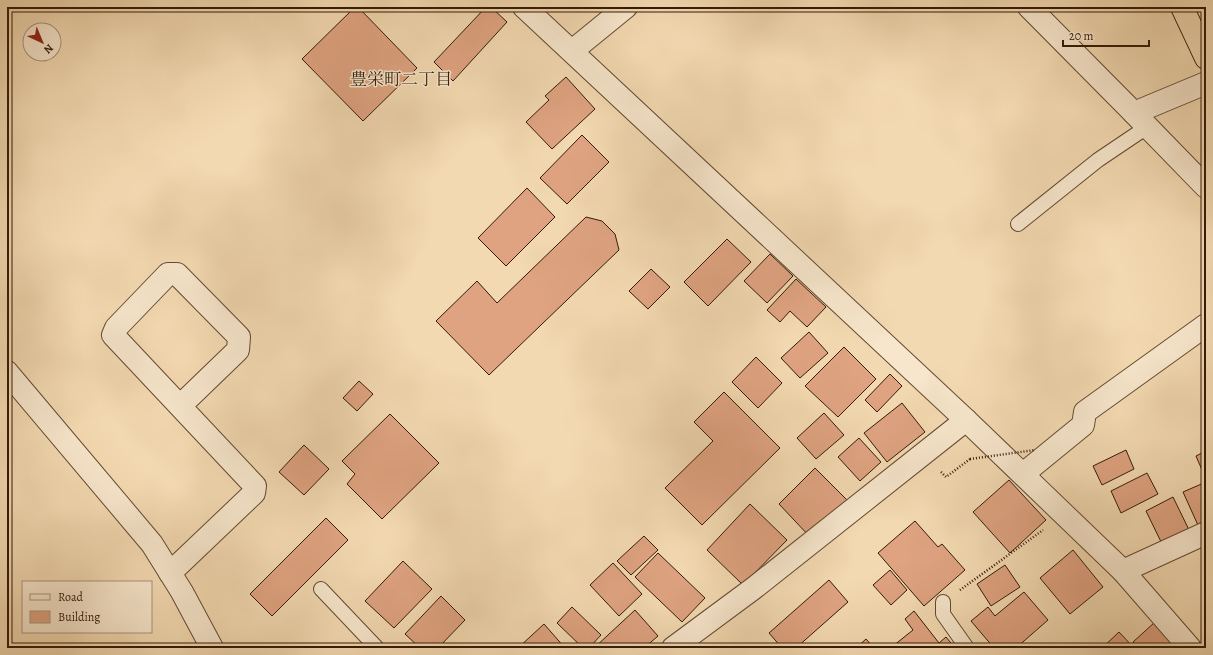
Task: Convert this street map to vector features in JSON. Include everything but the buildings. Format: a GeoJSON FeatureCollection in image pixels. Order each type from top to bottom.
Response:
{"type":"FeatureCollection","features":[{"type":"Feature","properties":{"kind":"highway"},"geometry":{"type":"LineString","coordinates":[[1182,7],[1206,58]]}},
{"type":"Feature","properties":{"kind":"street"},"geometry":{"type":"LineString","coordinates":[[524,7],[1023,474],[1123,571],[1189,648]]}},
{"type":"Feature","properties":{"kind":"street"},"geometry":{"type":"LineString","coordinates":[[572,51],[626,7]]}},
{"type":"Feature","properties":{"kind":"street"},"geometry":{"type":"LineString","coordinates":[[1029,7],[1206,187]]}},
{"type":"Feature","properties":{"kind":"street"},"geometry":{"type":"LineString","coordinates":[[1141,120],[1206,83]]}},
{"type":"Feature","properties":{"kind":"street"},"geometry":{"type":"LineString","coordinates":[[170,573],[254,494],[255,486],[180,406],[114,335],[116,328],[168,274],[177,274],[239,337],[238,350],[180,406]]}},
{"type":"Feature","properties":{"kind":"street"},"geometry":{"type":"LineString","coordinates":[[1023,474],[1083,425],[1085,412],[1206,325]]}},
{"type":"Feature","properties":{"kind":"street"},"geometry":{"type":"LineString","coordinates":[[7,372],[152,544],[182,592],[212,648]]}},
{"type":"Feature","properties":{"kind":"street"},"geometry":{"type":"LineString","coordinates":[[673,648],[754,588],[966,420]]}},
{"type":"Feature","properties":{"kind":"street"},"geometry":{"type":"LineString","coordinates":[[1123,571],[1206,533]]}},
{"type":"Feature","properties":{"kind":"lane"},"geometry":{"type":"LineString","coordinates":[[1018,224],[1098,160],[1141,120]]}},
{"type":"Feature","properties":{"kind":"lane"},"geometry":{"type":"LineString","coordinates":[[321,589],[377,648]]}},
{"type":"Feature","properties":{"kind":"lane"},"geometry":{"type":"LineString","coordinates":[[943,602],[942,614],[967,648]]}},
{"type":"Feature","properties":{"kind":"path"},"geometry":{"type":"LineString","coordinates":[[970,459],[1035,450]]}},
{"type":"Feature","properties":{"kind":"path"},"geometry":{"type":"LineString","coordinates":[[943,602],[1064,515]]}},
{"type":"Feature","properties":{"kind":"district","name":"豊栄町二丁目"},"geometry":{"type":"Point","coordinates":[401,79]}}]}
